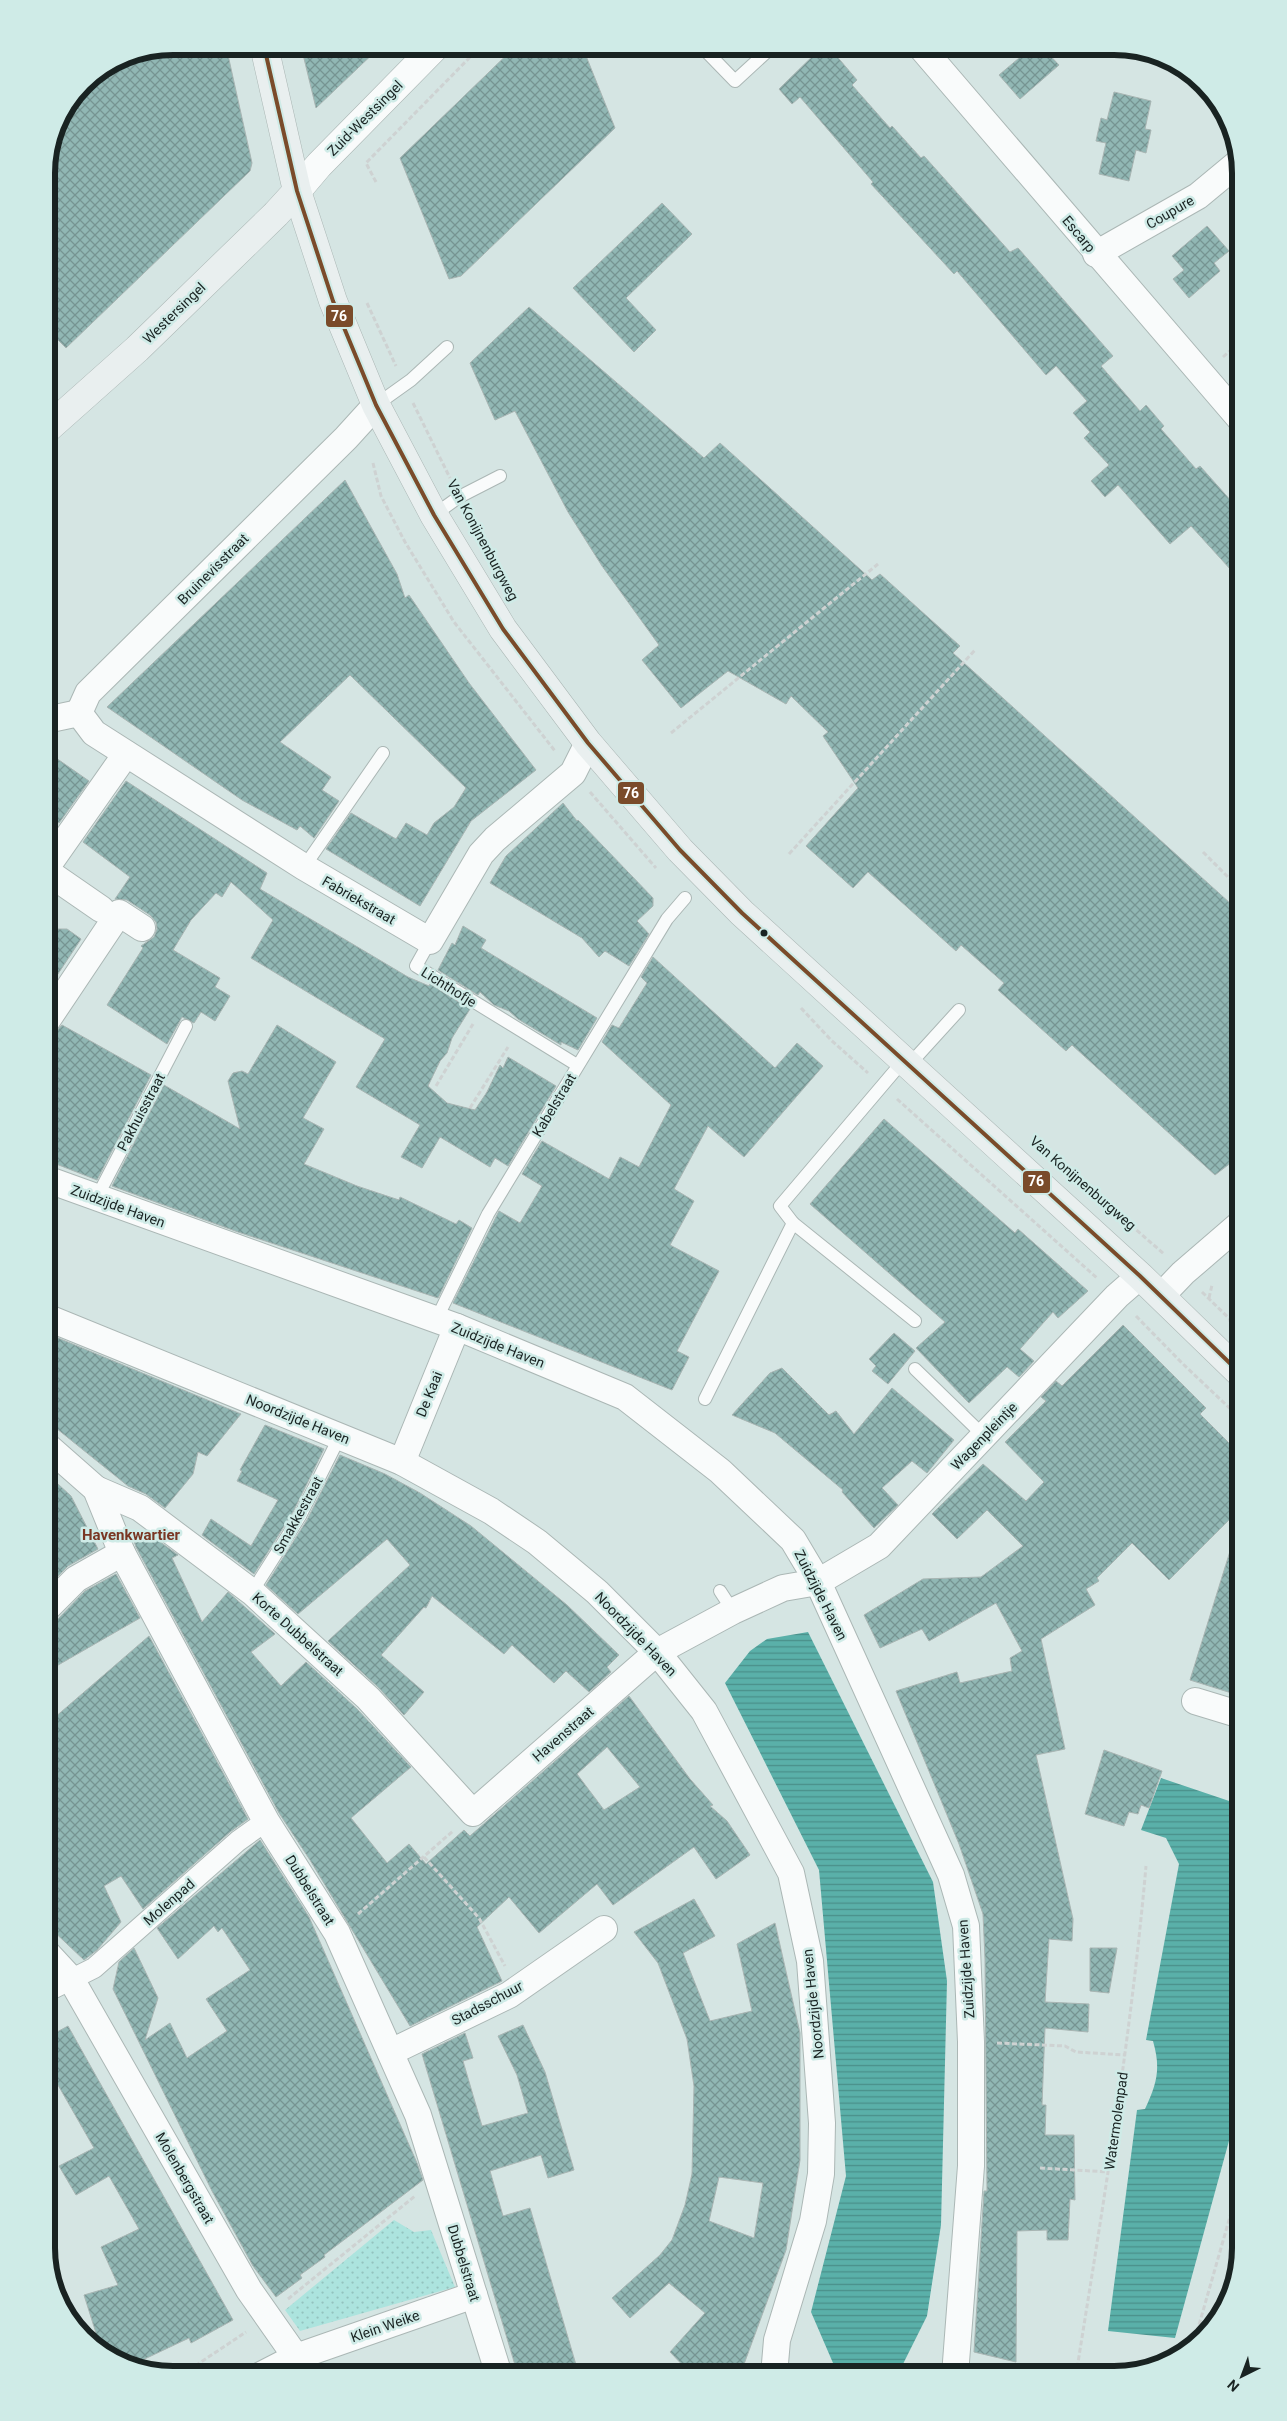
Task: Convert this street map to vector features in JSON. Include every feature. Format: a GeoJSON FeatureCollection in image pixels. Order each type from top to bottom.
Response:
{"type":"FeatureCollection","features":[{"type":"Feature","properties":{"kind":"main road","name":"Van Konijnenburgweg"},"geometry":{"type":"LineString","coordinates":[[266,55],[297,191],[333,301],[376,405],[434,515],[503,629],[588,744],[680,850],[742,914],[1140,1276],[1232,1365]]}},
{"type":"Feature","properties":{"kind":"main road","name":"Westersingel"},"geometry":{"type":"LineString","coordinates":[[55,422],[137,349],[276,214],[297,191]]}},
{"type":"Feature","properties":{"kind":"street","name":"Zuid-Westsingel"},"geometry":{"type":"LineString","coordinates":[[297,191],[325,158],[427,55]]}},
{"type":"Feature","properties":{"kind":"street","name":"Escarp"},"geometry":{"type":"LineString","coordinates":[[928,55],[1096,254],[1232,410]]}},
{"type":"Feature","properties":{"kind":"street","name":"Coupure"},"geometry":{"type":"LineString","coordinates":[[1096,254],[1198,196],[1232,168]]}},
{"type":"Feature","properties":{"kind":"street","name":"Bruinevisstraat"},"geometry":{"type":"LineString","coordinates":[[79,713],[88,693],[346,438],[376,405]]}},
{"type":"Feature","properties":{"kind":"street"},"geometry":{"type":"LineString","coordinates":[[55,718],[79,713]]}},
{"type":"Feature","properties":{"kind":"street","name":"Fabriekstraat"},"geometry":{"type":"LineString","coordinates":[[79,713],[94,733],[126,754],[304,867],[430,941]]}},
{"type":"Feature","properties":{"kind":"street"},"geometry":{"type":"LineString","coordinates":[[430,941],[481,854],[495,839],[573,772],[588,744]]}},
{"type":"Feature","properties":{"kind":"street"},"geometry":{"type":"LineString","coordinates":[[55,856],[126,754]]}},
{"type":"Feature","properties":{"kind":"street"},"geometry":{"type":"LineString","coordinates":[[55,876],[101,909]]}},
{"type":"Feature","properties":{"kind":"street"},"geometry":{"type":"LineString","coordinates":[[55,1009],[119,913],[142,928]]}},
{"type":"Feature","properties":{"kind":"street","name":"Zuidzijde Haven"},"geometry":{"type":"LineString","coordinates":[[55,1182],[447,1323],[625,1397],[720,1471],[793,1540],[818,1582],[951,1875],[966,1926],[971,2042],[971,2166],[956,2366]]}},
{"type":"Feature","properties":{"kind":"street"},"geometry":{"type":"LineString","coordinates":[[1161,1296],[1183,1273],[1232,1231]]}},
{"type":"Feature","properties":{"kind":"street","name":"Wagenpleintje"},"geometry":{"type":"LineString","coordinates":[[818,1582],[879,1546],[1117,1296],[1140,1276]]}},
{"type":"Feature","properties":{"kind":"street","name":"Noordzijde Haven"},"geometry":{"type":"LineString","coordinates":[[55,1321],[402,1462],[490,1511],[537,1542],[597,1592],[657,1652],[704,1711],[791,1873],[810,1961],[822,2123],[821,2174],[813,2221],[778,2340],[775,2366]]}},
{"type":"Feature","properties":{"kind":"street","name":"De Kaai"},"geometry":{"type":"LineString","coordinates":[[402,1462],[447,1323]]}},
{"type":"Feature","properties":{"kind":"street","name":"Dubbelstraat"},"geometry":{"type":"LineString","coordinates":[[55,1453],[96,1489],[122,1553],[266,1821],[337,1933],[418,2116],[496,2366]]}},
{"type":"Feature","properties":{"kind":"street","name":"Korte Dubbelstraat"},"geometry":{"type":"LineString","coordinates":[[96,1489],[140,1508],[252,1592],[368,1698],[473,1813]]}},
{"type":"Feature","properties":{"kind":"street"},"geometry":{"type":"LineString","coordinates":[[55,1600],[76,1579],[122,1553]]}},
{"type":"Feature","properties":{"kind":"street","name":"Havenstraat"},"geometry":{"type":"LineString","coordinates":[[473,1813],[657,1652],[726,1601],[818,1582]]}},
{"type":"Feature","properties":{"kind":"street"},"geometry":{"type":"LineString","coordinates":[[1195,1701],[1232,1712]]}},
{"type":"Feature","properties":{"kind":"street","name":"Molenpad"},"geometry":{"type":"LineString","coordinates":[[55,1987],[94,1968],[238,1841],[266,1821]]}},
{"type":"Feature","properties":{"kind":"street","name":"Stadsschuur"},"geometry":{"type":"LineString","coordinates":[[391,2052],[518,1988],[604,1929]]}},
{"type":"Feature","properties":{"kind":"street","name":"Molenbergstraat"},"geometry":{"type":"LineString","coordinates":[[55,1962],[71,1979],[249,2290],[298,2366]]}},
{"type":"Feature","properties":{"kind":"street","name":"Klein Weike"},"geometry":{"type":"LineString","coordinates":[[298,2366],[474,2295]]}},
{"type":"Feature","properties":{"kind":"lane"},"geometry":{"type":"LineString","coordinates":[[709,55],[734,81],[763,55]]}},
{"type":"Feature","properties":{"kind":"lane"},"geometry":{"type":"LineString","coordinates":[[376,405],[405,385],[447,346]]}},
{"type":"Feature","properties":{"kind":"lane"},"geometry":{"type":"LineString","coordinates":[[434,515],[459,497],[500,476]]}},
{"type":"Feature","properties":{"kind":"lane"},"geometry":{"type":"LineString","coordinates":[[304,867],[383,753]]}},
{"type":"Feature","properties":{"kind":"lane","name":"Kabelstraat"},"geometry":{"type":"LineString","coordinates":[[447,1323],[488,1214],[667,919],[685,898]]}},
{"type":"Feature","properties":{"kind":"lane","name":"Lichthofje"},"geometry":{"type":"LineString","coordinates":[[430,941],[416,966],[577,1065]]}},
{"type":"Feature","properties":{"kind":"lane"},"geometry":{"type":"LineString","coordinates":[[915,1321],[793,1223],[780,1206],[907,1063],[959,1010]]}},
{"type":"Feature","properties":{"kind":"lane","name":"Pakhuisstraat"},"geometry":{"type":"LineString","coordinates":[[96,1198],[186,1026]]}},
{"type":"Feature","properties":{"kind":"lane"},"geometry":{"type":"LineString","coordinates":[[705,1399],[793,1223]]}},
{"type":"Feature","properties":{"kind":"lane"},"geometry":{"type":"LineString","coordinates":[[915,1369],[984,1436]]}},
{"type":"Feature","properties":{"kind":"lane","name":"Smakkestraat"},"geometry":{"type":"LineString","coordinates":[[252,1592],[300,1516],[340,1436]]}},
{"type":"Feature","properties":{"kind":"path"},"geometry":{"type":"LineString","coordinates":[[376,182],[366,163],[472,55]]}},
{"type":"Feature","properties":{"kind":"path","name":"Van Konijnenburgweg"},"geometry":{"type":"LineString","coordinates":[[366,302],[459,497]]}},
{"type":"Feature","properties":{"kind":"path"},"geometry":{"type":"LineString","coordinates":[[671,733],[878,564]]}},
{"type":"Feature","properties":{"kind":"path"},"geometry":{"type":"LineString","coordinates":[[789,854],[975,650]]}},
{"type":"Feature","properties":{"kind":"path"},"geometry":{"type":"LineString","coordinates":[[1203,852],[1232,881]]}},
{"type":"Feature","properties":{"kind":"path","name":"Lichthofje"},"geometry":{"type":"LineString","coordinates":[[436,1086],[482,1008]]}},
{"type":"Feature","properties":{"kind":"path"},"geometry":{"type":"LineString","coordinates":[[470,1108],[518,1029]]}},
{"type":"Feature","properties":{"kind":"path","name":"Van Konijnenburgweg"},"geometry":{"type":"LineString","coordinates":[[1077,1178],[1183,1273],[1232,1321]]}},
{"type":"Feature","properties":{"kind":"path"},"geometry":{"type":"LineString","coordinates":[[337,1933],[473,1813]]}},
{"type":"Feature","properties":{"kind":"path"},"geometry":{"type":"LineString","coordinates":[[424,1857],[478,1918],[518,1988]]}},
{"type":"Feature","properties":{"kind":"path","name":"Watermolenpad"},"geometry":{"type":"LineString","coordinates":[[1077,2366],[1109,2172],[1137,1970],[1146,1866]]}},
{"type":"Feature","properties":{"kind":"path"},"geometry":{"type":"LineString","coordinates":[[971,2042],[1064,2046],[1076,2052],[1125,2055]]}},
{"type":"Feature","properties":{"kind":"path"},"geometry":{"type":"LineString","coordinates":[[1040,2168],[1109,2172]]}},
{"type":"Feature","properties":{"kind":"path"},"geometry":{"type":"LineString","coordinates":[[195,2366],[267,2316],[437,2178]]}},
{"type":"Feature","properties":{"kind":"path"},"geometry":{"type":"LineString","coordinates":[[1197,2332],[1232,2210]]}},
{"type":"Feature","properties":{"kind":"shaded area"},"geometry":{"type":"Polygon","coordinates":[[[808,1632],[933,1882],[947,1981],[941,2225],[927,2316],[903,2364],[843,2366],[833,2363],[811,2312],[846,2176],[819,1870],[725,1683],[750,1651],[767,1639],[808,1632]]]}},
{"type":"Feature","properties":{"kind":"shaded area"},"geometry":{"type":"Polygon","coordinates":[[[1161,1778],[1232,1802],[1232,2130],[1175,2338],[1108,2331],[1137,2110],[1145,2109],[1155,2083],[1157,2060],[1153,2041],[1146,2040],[1179,1864],[1166,1838],[1141,1830],[1161,1778]]]}},
{"type":"Feature","properties":{"kind":"shaded area"},"geometry":{"type":"Polygon","coordinates":[[[394,2220],[414,2232],[431,2230],[455,2287],[300,2331],[285,2310],[394,2220]]]}},
{"type":"Feature","properties":{"kind":"building"},"geometry":{"type":"Polygon","coordinates":[[[228,55],[252,163],[250,171],[66,348],[55,337],[55,165],[59,142],[71,114],[84,95],[95,84],[107,75],[135,61],[157,56],[228,55]]]}},
{"type":"Feature","properties":{"kind":"building"},"geometry":{"type":"Polygon","coordinates":[[[303,55],[372,55],[316,108],[303,55]]]}},
{"type":"Feature","properties":{"kind":"building"},"geometry":{"type":"Polygon","coordinates":[[[507,55],[586,55],[615,128],[461,276],[449,279],[400,158],[507,55]]]}},
{"type":"Feature","properties":{"kind":"building"},"geometry":{"type":"Polygon","coordinates":[[[814,55],[836,55],[857,80],[852,85],[890,128],[892,126],[921,158],[924,156],[1010,252],[1018,248],[1113,356],[1101,366],[1140,411],[1146,405],[1164,426],[1161,429],[1196,469],[1200,466],[1232,502],[1232,571],[1191,526],[1170,544],[1118,485],[1105,497],[1091,481],[1109,465],[1084,438],[1090,432],[1073,413],[1087,401],[1056,366],[1046,375],[957,271],[954,274],[871,184],[873,182],[800,97],[792,104],[779,89],[814,55]]]}},
{"type":"Feature","properties":{"kind":"building"},"geometry":{"type":"Polygon","coordinates":[[[1023,55],[1050,55],[1059,65],[1020,99],[999,75],[1023,55]]]}},
{"type":"Feature","properties":{"kind":"building"},"geometry":{"type":"Polygon","coordinates":[[[1114,92],[1151,101],[1145,129],[1151,130],[1146,153],[1136,150],[1129,181],[1099,174],[1106,143],[1096,141],[1101,118],[1107,120],[1114,92]]]}},
{"type":"Feature","properties":{"kind":"building"},"geometry":{"type":"Polygon","coordinates":[[[662,203],[692,234],[626,298],[656,330],[634,352],[573,288],[662,203]]]}},
{"type":"Feature","properties":{"kind":"building"},"geometry":{"type":"Polygon","coordinates":[[[1207,226],[1229,251],[1214,263],[1220,271],[1189,298],[1173,279],[1184,270],[1172,256],[1207,226]]]}},
{"type":"Feature","properties":{"kind":"building"},"geometry":{"type":"Polygon","coordinates":[[[529,307],[704,458],[720,443],[872,580],[880,574],[960,646],[953,653],[1232,905],[1232,1162],[1215,1175],[1072,1045],[1066,1051],[998,990],[1004,983],[961,945],[956,951],[868,872],[853,888],[806,846],[858,788],[823,736],[828,732],[791,696],[786,704],[728,671],[681,708],[642,660],[659,645],[602,566],[568,512],[515,411],[495,420],[470,363],[529,307]]]}},
{"type":"Feature","properties":{"kind":"building"},"geometry":{"type":"Polygon","coordinates":[[[345,480],[397,574],[405,598],[409,595],[469,683],[536,770],[471,821],[420,906],[326,849],[351,813],[396,839],[406,823],[427,835],[434,823],[454,807],[466,788],[350,675],[280,742],[331,777],[322,790],[339,801],[314,838],[300,826],[297,830],[242,800],[107,707],[345,480]]]}},
{"type":"Feature","properties":{"kind":"building"},"geometry":{"type":"Polygon","coordinates":[[[55,757],[89,781],[59,823],[55,820],[55,757]]]}},
{"type":"Feature","properties":{"kind":"building"},"geometry":{"type":"Polygon","coordinates":[[[126,781],[267,873],[260,889],[408,977],[429,986],[430,984],[470,1009],[452,1038],[447,1053],[440,1061],[428,1086],[447,1103],[475,1110],[487,1092],[500,1065],[503,1068],[508,1057],[556,1086],[508,1166],[495,1158],[490,1167],[440,1137],[422,1168],[401,1157],[420,1125],[356,1087],[385,1039],[251,958],[273,920],[231,882],[222,897],[216,893],[191,920],[173,950],[220,978],[215,987],[230,996],[215,1021],[201,1012],[194,1023],[182,1017],[167,1044],[107,1005],[143,948],[141,946],[154,937],[157,929],[156,922],[150,915],[127,900],[115,899],[130,877],[83,842],[126,781]]]}},
{"type":"Feature","properties":{"kind":"building"},"geometry":{"type":"Polygon","coordinates":[[[563,803],[577,821],[653,898],[653,906],[637,921],[649,934],[629,966],[605,951],[599,957],[582,938],[490,883],[506,856],[563,803]]]}},
{"type":"Feature","properties":{"kind":"building"},"geometry":{"type":"Polygon","coordinates":[[[463,926],[486,940],[481,948],[597,1018],[578,1050],[561,1042],[561,1045],[518,1019],[509,1011],[494,1005],[480,992],[478,995],[438,970],[452,943],[455,945],[463,926]]]}},
{"type":"Feature","properties":{"kind":"building"},"geometry":{"type":"Polygon","coordinates":[[[58,929],[67,929],[81,939],[55,978],[55,934],[58,929]]]}},
{"type":"Feature","properties":{"kind":"building"},"geometry":{"type":"Polygon","coordinates":[[[653,957],[775,1068],[797,1043],[823,1066],[744,1157],[708,1126],[674,1189],[694,1201],[670,1245],[719,1271],[677,1351],[689,1357],[672,1390],[453,1303],[499,1211],[520,1223],[542,1186],[522,1174],[542,1141],[609,1179],[620,1157],[639,1167],[671,1105],[602,1042],[612,1025],[619,1028],[647,983],[641,977],[653,957]]]}},
{"type":"Feature","properties":{"kind":"building"},"geometry":{"type":"Polygon","coordinates":[[[62,1025],[151,1075],[97,1180],[55,1164],[55,1033],[62,1025]]]}},
{"type":"Feature","properties":{"kind":"building"},"geometry":{"type":"Polygon","coordinates":[[[277,1025],[336,1062],[303,1118],[324,1129],[304,1164],[357,1186],[399,1200],[400,1197],[456,1224],[459,1220],[472,1228],[438,1298],[238,1232],[112,1186],[164,1085],[240,1129],[228,1081],[233,1073],[242,1071],[248,1074],[277,1025]]]}},
{"type":"Feature","properties":{"kind":"building"},"geometry":{"type":"Polygon","coordinates":[[[884,1119],[1015,1233],[1018,1229],[1088,1291],[1058,1318],[1053,1312],[1020,1349],[1034,1361],[1019,1377],[1007,1367],[969,1403],[916,1348],[945,1322],[810,1204],[884,1119]]]}},
{"type":"Feature","properties":{"kind":"building"},"geometry":{"type":"Polygon","coordinates":[[[1123,1325],[1206,1408],[1200,1414],[1232,1446],[1232,1517],[1169,1580],[1132,1543],[1097,1578],[1099,1581],[1086,1589],[1095,1605],[1041,1639],[1065,1749],[1036,1755],[1073,1919],[1072,1941],[1049,1939],[1045,2002],[1089,2004],[1088,2032],[1045,2028],[1042,2105],[1046,2105],[1045,2135],[1074,2135],[1075,2200],[1070,2199],[1068,2240],[1047,2240],[1047,2230],[1017,2231],[1016,2362],[974,2352],[984,2191],[987,2191],[983,1914],[959,1844],[896,1691],[957,1672],[960,1683],[1012,1671],[1010,1658],[1022,1651],[996,1603],[929,1641],[922,1629],[880,1648],[864,1615],[923,1579],[981,1577],[1023,1546],[987,1510],[957,1539],[932,1514],[983,1464],[1026,1501],[1044,1482],[1005,1442],[1046,1401],[1041,1397],[1056,1381],[1062,1386],[1123,1325]]]}},
{"type":"Feature","properties":{"kind":"building"},"geometry":{"type":"Polygon","coordinates":[[[894,1333],[915,1351],[888,1384],[872,1371],[876,1366],[869,1359],[894,1333]]]}},
{"type":"Feature","properties":{"kind":"building"},"geometry":{"type":"Polygon","coordinates":[[[55,1337],[241,1414],[207,1456],[198,1452],[193,1474],[165,1508],[146,1494],[128,1486],[55,1427],[55,1337]]]}},
{"type":"Feature","properties":{"kind":"building"},"geometry":{"type":"Polygon","coordinates":[[[782,1368],[829,1415],[836,1411],[854,1434],[892,1388],[954,1440],[927,1473],[912,1461],[882,1488],[898,1505],[874,1528],[842,1492],[843,1490],[775,1433],[732,1415],[770,1373],[782,1368]]]}},
{"type":"Feature","properties":{"kind":"building"},"geometry":{"type":"Polygon","coordinates":[[[265,1425],[324,1449],[293,1512],[254,1574],[202,1535],[211,1519],[251,1546],[278,1500],[237,1481],[242,1471],[240,1470],[265,1425]]]}},
{"type":"Feature","properties":{"kind":"building"},"geometry":{"type":"Polygon","coordinates":[[[340,1455],[385,1474],[420,1493],[471,1526],[567,1605],[619,1655],[607,1667],[611,1672],[589,1692],[566,1671],[554,1683],[512,1645],[504,1654],[432,1596],[426,1608],[424,1607],[381,1655],[424,1692],[404,1715],[378,1687],[328,1641],[410,1565],[387,1539],[298,1614],[266,1585],[307,1520],[340,1455]]]}},
{"type":"Feature","properties":{"kind":"building"},"geometry":{"type":"Polygon","coordinates":[[[55,1481],[71,1496],[98,1549],[68,1566],[55,1579],[55,1481]]]}},
{"type":"Feature","properties":{"kind":"building"},"geometry":{"type":"Polygon","coordinates":[[[148,1533],[178,1555],[172,1558],[202,1622],[228,1592],[275,1634],[251,1652],[281,1686],[306,1662],[357,1709],[411,1767],[351,1818],[387,1863],[409,1844],[426,1864],[464,1830],[470,1836],[629,1696],[690,1779],[713,1805],[710,1806],[727,1821],[750,1855],[716,1879],[694,1847],[613,1905],[597,1884],[539,1933],[509,1897],[477,1927],[502,1981],[410,2026],[310,1860],[279,1813],[134,1541],[148,1533]],[[607,1747],[577,1774],[604,1810],[640,1787],[607,1747]]]}},
{"type":"Feature","properties":{"kind":"building"},"geometry":{"type":"Polygon","coordinates":[[[1232,1545],[1232,1693],[1190,1680],[1232,1545]]]}},
{"type":"Feature","properties":{"kind":"building"},"geometry":{"type":"Polygon","coordinates":[[[116,1574],[140,1618],[55,1667],[55,1621],[85,1591],[116,1574]]]}},
{"type":"Feature","properties":{"kind":"building"},"geometry":{"type":"Polygon","coordinates":[[[149,1636],[248,1819],[230,1832],[143,1909],[121,1876],[104,1886],[121,1922],[97,1950],[84,1960],[55,1933],[55,1717],[149,1636]]]}},
{"type":"Feature","properties":{"kind":"building"},"geometry":{"type":"Polygon","coordinates":[[[1104,1750],[1162,1771],[1149,1808],[1141,1805],[1138,1814],[1129,1812],[1124,1826],[1085,1814],[1104,1750]]]}},
{"type":"Feature","properties":{"kind":"building"},"geometry":{"type":"Polygon","coordinates":[[[260,1840],[309,1917],[423,2180],[324,2255],[325,2257],[300,2275],[302,2278],[276,2297],[253,2266],[212,2191],[113,1989],[119,1962],[134,1948],[158,1998],[145,2040],[170,2023],[187,2058],[227,2031],[206,1999],[250,1970],[222,1928],[218,1932],[214,1926],[178,1959],[157,1928],[260,1840]]]}},
{"type":"Feature","properties":{"kind":"building"},"geometry":{"type":"Polygon","coordinates":[[[694,1899],[715,1936],[683,1953],[710,2021],[752,2011],[737,1944],[775,1923],[800,2033],[800,2160],[786,2250],[743,2366],[683,2366],[670,2352],[705,2313],[669,2283],[630,2318],[612,2298],[660,2255],[672,2240],[685,2205],[692,2174],[694,2086],[687,2039],[658,1963],[634,1932],[694,1899]],[[719,2177],[709,2221],[754,2238],[763,2183],[719,2177]]]}},
{"type":"Feature","properties":{"kind":"building"},"geometry":{"type":"Polygon","coordinates":[[[1090,1948],[1117,1948],[1109,1993],[1090,1991],[1090,1948]]]}},
{"type":"Feature","properties":{"kind":"building"},"geometry":{"type":"Polygon","coordinates":[[[523,2025],[545,2072],[574,2170],[548,2178],[541,2155],[490,2171],[503,2216],[530,2208],[576,2366],[515,2366],[422,2054],[465,2033],[473,2058],[463,2061],[482,2126],[528,2113],[517,2075],[498,2036],[523,2025]]]}},
{"type":"Feature","properties":{"kind":"building"},"geometry":{"type":"Polygon","coordinates":[[[68,2026],[233,2320],[191,2343],[189,2338],[140,2361],[114,2350],[91,2334],[96,2333],[84,2295],[118,2285],[101,2247],[139,2229],[109,2176],[76,2195],[59,2166],[94,2148],[58,2085],[55,2086],[55,2033],[68,2026]]]}},
{"type":"Feature","properties":{"kind":"transit line","name":"76"},"geometry":{"type":"LineString","coordinates":[[266,55],[297,191],[333,301],[376,405],[434,515],[503,629],[588,743],[680,850],[742,913],[1140,1276],[1232,1365]]}},
{"type":"Feature","properties":{"kind":"district","name":"Havenkwartier"},"geometry":{"type":"Point","coordinates":[131,1535]}}]}
